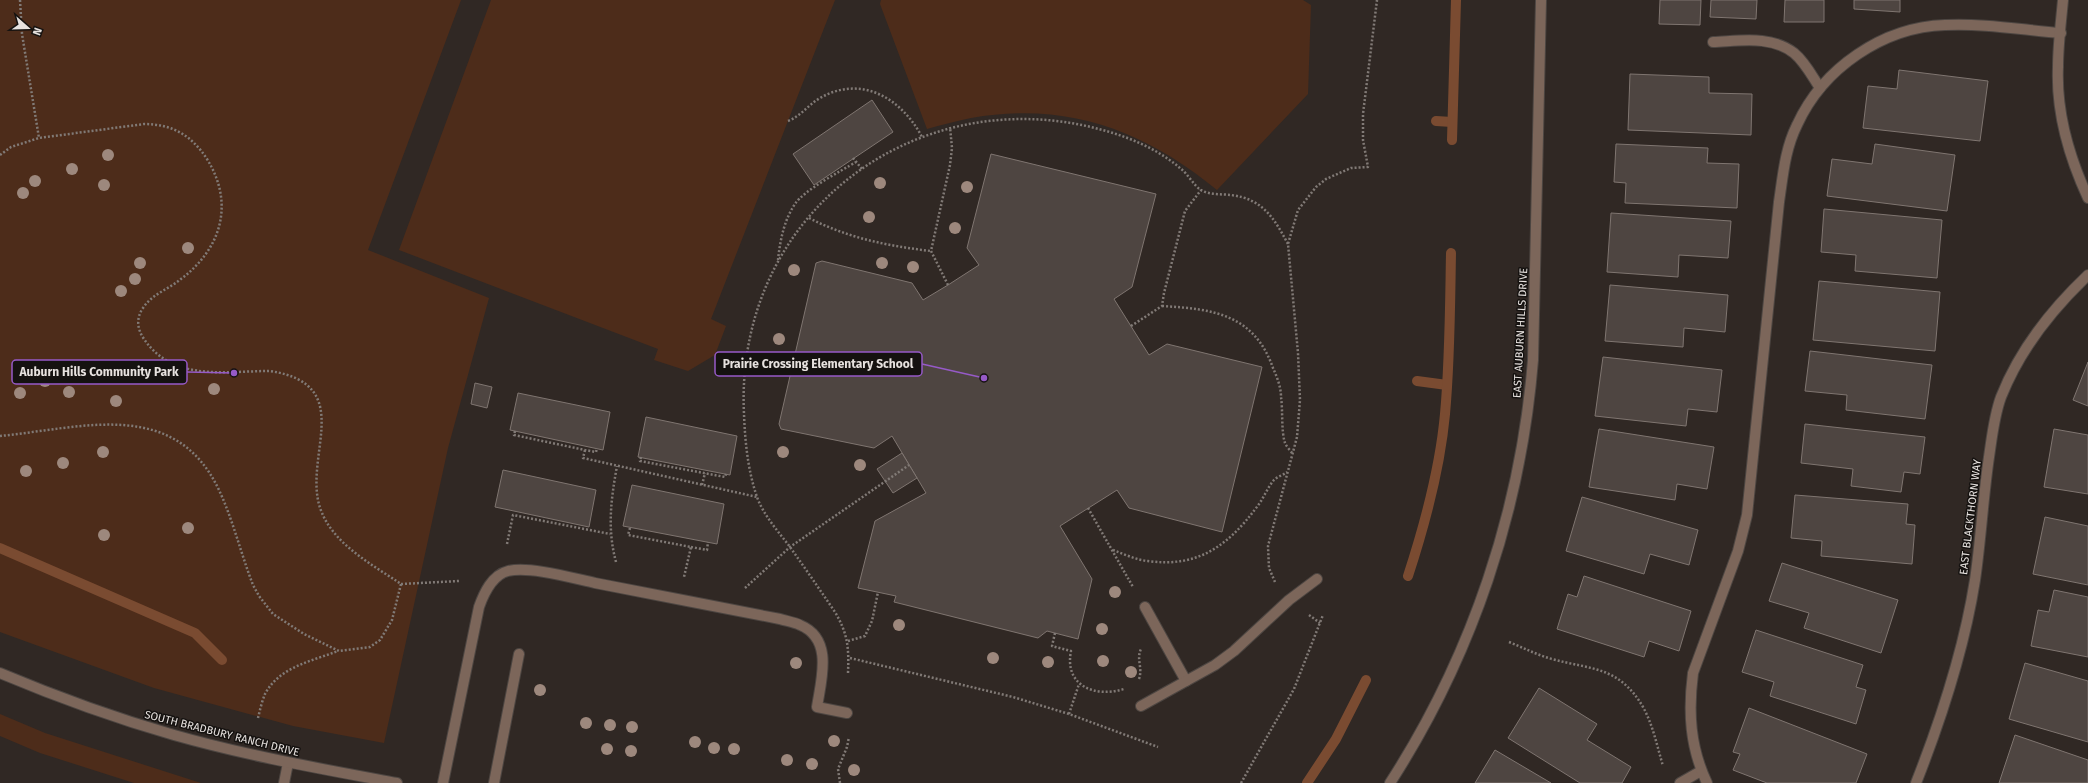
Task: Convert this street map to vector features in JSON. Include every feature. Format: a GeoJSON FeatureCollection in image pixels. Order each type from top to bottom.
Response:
{"type":"FeatureCollection","features":[{"type":"Feature","properties":{"kind":"street","name":"EAST AUBURN HILLS DRIVE"},"geometry":{"type":"LineString","coordinates":[[1390,783],[1435,707],[1477,612],[1503,532],[1523,443],[1530,401],[1533,360],[1542,0]]}},
{"type":"Feature","properties":{"kind":"street"},"geometry":{"type":"LineString","coordinates":[[2063,0],[2058,68],[2061,118],[2072,160],[2088,198]]}},
{"type":"Feature","properties":{"kind":"street"},"geometry":{"type":"LineString","coordinates":[[1707,783],[1701,771],[1690,729],[1690,692],[1693,673],[1743,534],[1752,473],[1766,325],[1786,156],[1796,125],[1820,88],[1838,69],[1859,53],[1880,42],[1915,29],[1944,25],[1962,25],[2060,33]]}},
{"type":"Feature","properties":{"kind":"street"},"geometry":{"type":"LineString","coordinates":[[1713,42],[1763,40],[1783,46],[1795,54],[1803,62],[1820,88]]}},
{"type":"Feature","properties":{"kind":"street","name":"EAST BLACKTHORN WAY"},"geometry":{"type":"LineString","coordinates":[[1916,783],[1946,704],[1962,640],[1974,580],[1991,440],[2001,398],[2020,358],[2036,332],[2056,307],[2088,275]]}},
{"type":"Feature","properties":{"kind":"street"},"geometry":{"type":"LineString","coordinates":[[443,783],[479,607],[486,589],[497,577],[507,571],[522,570],[572,578],[780,619],[801,625],[814,634],[821,647],[823,663],[817,707],[847,713]]}},
{"type":"Feature","properties":{"kind":"street"},"geometry":{"type":"LineString","coordinates":[[1141,706],[1215,665],[1234,651],[1289,600],[1317,579]]}},
{"type":"Feature","properties":{"kind":"street"},"geometry":{"type":"LineString","coordinates":[[1145,606],[1186,681]]}},
{"type":"Feature","properties":{"kind":"street"},"geometry":{"type":"LineString","coordinates":[[494,783],[520,654]]}},
{"type":"Feature","properties":{"kind":"street","name":"SOUTH BRADBURY RANCH DRIVE"},"geometry":{"type":"LineString","coordinates":[[0,673],[57,696],[174,735],[288,763],[397,783]]}},
{"type":"Feature","properties":{"kind":"street"},"geometry":{"type":"LineString","coordinates":[[284,783],[288,763]]}},
{"type":"Feature","properties":{"kind":"street"},"geometry":{"type":"LineString","coordinates":[[1680,783],[1701,771]]}},
{"type":"Feature","properties":{"kind":"path"},"geometry":{"type":"LineString","coordinates":[[20,0],[22,34],[39,138]]}},
{"type":"Feature","properties":{"kind":"path"},"geometry":{"type":"LineString","coordinates":[[1276,584],[1268,568],[1268,546],[1299,420],[1300,379],[1288,244],[1298,210],[1316,187],[1326,179],[1351,168],[1368,167],[1363,140],[1363,114],[1377,0]]}},
{"type":"Feature","properties":{"kind":"path"},"geometry":{"type":"LineString","coordinates":[[788,121],[796,118],[826,96],[846,90],[873,91],[892,100],[901,107],[916,125],[922,137]]}},
{"type":"Feature","properties":{"kind":"path"},"geometry":{"type":"LineString","coordinates":[[777,262],[809,218],[836,189],[885,154],[922,137],[950,127],[989,120],[1034,118],[1095,128],[1137,142],[1162,155],[1180,167],[1201,190],[1235,196],[1258,204],[1269,213],[1288,244]]}},
{"type":"Feature","properties":{"kind":"path"},"geometry":{"type":"LineString","coordinates":[[0,155],[11,147],[39,138],[130,125],[157,124],[181,132],[200,149],[216,175],[220,189],[222,215],[220,227],[212,247],[193,270],[147,303],[138,319],[141,334],[155,353],[179,367],[197,372],[270,371],[292,377],[307,385],[315,395],[322,421],[316,490],[323,514],[331,528],[353,551],[401,584],[459,581]]}},
{"type":"Feature","properties":{"kind":"path"},"geometry":{"type":"LineString","coordinates":[[948,285],[931,251],[950,165],[952,148],[950,127]]}},
{"type":"Feature","properties":{"kind":"path"},"geometry":{"type":"LineString","coordinates":[[853,158],[862,169]]}},
{"type":"Feature","properties":{"kind":"path"},"geometry":{"type":"LineString","coordinates":[[848,675],[850,658],[848,641],[835,612],[790,547],[766,516],[757,497],[748,460],[744,428],[744,378],[746,357],[757,310],[777,262],[785,225],[796,202],[856,162]]}},
{"type":"Feature","properties":{"kind":"path"},"geometry":{"type":"LineString","coordinates":[[1162,306],[1185,211],[1201,190]]}},
{"type":"Feature","properties":{"kind":"path"},"geometry":{"type":"LineString","coordinates":[[809,218],[830,229],[875,243],[931,251]]}},
{"type":"Feature","properties":{"kind":"path"},"geometry":{"type":"LineString","coordinates":[[1131,326],[1162,306],[1201,310],[1223,315],[1244,325],[1253,332],[1267,351],[1275,371],[1281,393],[1285,444],[1292,453]]}},
{"type":"Feature","properties":{"kind":"path"},"geometry":{"type":"LineString","coordinates":[[0,436],[112,425],[144,427],[170,436],[194,454],[212,477],[226,507],[253,585],[267,608],[288,624],[339,651]]}},
{"type":"Feature","properties":{"kind":"path"},"geometry":{"type":"LineString","coordinates":[[515,431],[514,434],[585,450],[596,452],[597,448]]}},
{"type":"Feature","properties":{"kind":"path"},"geometry":{"type":"LineString","coordinates":[[585,450],[583,458],[757,497]]}},
{"type":"Feature","properties":{"kind":"path"},"geometry":{"type":"LineString","coordinates":[[641,457],[640,461],[725,477],[726,474]]}},
{"type":"Feature","properties":{"kind":"path"},"geometry":{"type":"LineString","coordinates":[[738,586],[745,588],[790,547],[909,465]]}},
{"type":"Feature","properties":{"kind":"path"},"geometry":{"type":"LineString","coordinates":[[617,466],[613,488],[610,534],[616,564],[623,565]]}},
{"type":"Feature","properties":{"kind":"path"},"geometry":{"type":"LineString","coordinates":[[1113,550],[1146,561],[1167,563],[1201,556],[1227,542],[1265,498],[1274,479],[1287,472]]}},
{"type":"Feature","properties":{"kind":"path"},"geometry":{"type":"LineString","coordinates":[[702,485],[705,473]]}},
{"type":"Feature","properties":{"kind":"path"},"geometry":{"type":"LineString","coordinates":[[1088,508],[1145,606]]}},
{"type":"Feature","properties":{"kind":"path"},"geometry":{"type":"LineString","coordinates":[[507,544],[513,515],[581,527],[610,534]]}},
{"type":"Feature","properties":{"kind":"path"},"geometry":{"type":"LineString","coordinates":[[630,528],[628,535],[707,550],[708,542]]}},
{"type":"Feature","properties":{"kind":"path"},"geometry":{"type":"LineString","coordinates":[[684,578],[691,547]]}},
{"type":"Feature","properties":{"kind":"path"},"geometry":{"type":"LineString","coordinates":[[677,576],[691,579]]}},
{"type":"Feature","properties":{"kind":"path"},"geometry":{"type":"LineString","coordinates":[[258,718],[266,693],[282,674],[292,668],[339,651],[370,647],[380,640],[392,620],[401,584]]}},
{"type":"Feature","properties":{"kind":"path"},"geometry":{"type":"LineString","coordinates":[[848,641],[865,636],[872,621],[878,592]]}},
{"type":"Feature","properties":{"kind":"path"},"geometry":{"type":"LineString","coordinates":[[1305,613],[1320,623]]}},
{"type":"Feature","properties":{"kind":"path"},"geometry":{"type":"LineString","coordinates":[[1241,783],[1294,689],[1323,615]]}},
{"type":"Feature","properties":{"kind":"path"},"geometry":{"type":"LineString","coordinates":[[1054,633],[1052,646],[1071,651],[1069,661],[1071,671],[1079,684],[1099,692],[1110,693],[1130,687]]}},
{"type":"Feature","properties":{"kind":"path"},"geometry":{"type":"LineString","coordinates":[[1134,683],[1139,679],[1142,672],[1138,659],[1140,650],[1161,637]]}},
{"type":"Feature","properties":{"kind":"path"},"geometry":{"type":"LineString","coordinates":[[1510,642],[1535,654],[1602,670],[1619,680],[1636,696],[1643,708],[1648,718],[1664,768]]}},
{"type":"Feature","properties":{"kind":"path"},"geometry":{"type":"LineString","coordinates":[[850,658],[981,689],[1069,714],[1158,747]]}},
{"type":"Feature","properties":{"kind":"path"},"geometry":{"type":"LineString","coordinates":[[1069,714],[1079,684]]}},
{"type":"Feature","properties":{"kind":"path"},"geometry":{"type":"LineString","coordinates":[[840,783],[838,769],[847,747],[849,736]]}},
{"type":"Feature","properties":{"kind":"shaded area"},"geometry":{"type":"Polygon","coordinates":[[[0,0],[461,0],[368,250],[489,298],[448,448],[384,743],[293,726],[154,688],[0,632],[0,0]]]}},
{"type":"Feature","properties":{"kind":"shaded area"},"geometry":{"type":"Polygon","coordinates":[[[491,0],[835,0],[711,319],[726,326],[715,355],[688,371],[654,360],[658,349],[399,250],[491,0]]]}},
{"type":"Feature","properties":{"kind":"shaded area"},"geometry":{"type":"Polygon","coordinates":[[[881,0],[1303,0],[1311,5],[1308,94],[1217,190],[1189,169],[1161,151],[1132,136],[1103,125],[1072,117],[1040,114],[1006,114],[971,118],[927,129],[880,4],[881,0]]]}},
{"type":"Feature","properties":{"kind":"shaded area"},"geometry":{"type":"Polygon","coordinates":[[[0,714],[45,733],[201,783],[134,783],[40,753],[0,736],[0,714]]]}},
{"type":"Feature","properties":{"kind":"building"},"geometry":{"type":"Polygon","coordinates":[[[1660,0],[1701,0],[1700,25],[1659,24],[1660,0]]]}},
{"type":"Feature","properties":{"kind":"building"},"geometry":{"type":"Polygon","coordinates":[[[1711,0],[1757,0],[1756,19],[1710,17],[1711,0]]]}},
{"type":"Feature","properties":{"kind":"building"},"geometry":{"type":"Polygon","coordinates":[[[1785,0],[1824,0],[1824,22],[1784,22],[1785,0]]]}},
{"type":"Feature","properties":{"kind":"building"},"geometry":{"type":"Polygon","coordinates":[[[1854,0],[1900,0],[1900,12],[1854,9],[1854,0]]]}},
{"type":"Feature","properties":{"kind":"building"},"geometry":{"type":"Polygon","coordinates":[[[1899,70],[1988,81],[1980,141],[1863,128],[1868,86],[1897,89],[1899,70]]]}},
{"type":"Feature","properties":{"kind":"building"},"geometry":{"type":"Polygon","coordinates":[[[1630,74],[1709,77],[1709,93],[1752,94],[1751,135],[1628,130],[1630,74]]]}},
{"type":"Feature","properties":{"kind":"building"},"geometry":{"type":"Polygon","coordinates":[[[872,100],[893,132],[814,185],[793,154],[872,100]]]}},
{"type":"Feature","properties":{"kind":"building"},"geometry":{"type":"Polygon","coordinates":[[[1616,144],[1708,148],[1707,163],[1739,164],[1737,208],[1625,203],[1626,183],[1614,182],[1616,144]]]}},
{"type":"Feature","properties":{"kind":"building"},"geometry":{"type":"Polygon","coordinates":[[[1875,144],[1955,155],[1947,211],[1827,196],[1832,159],[1872,164],[1875,144]]]}},
{"type":"Feature","properties":{"kind":"building"},"geometry":{"type":"Polygon","coordinates":[[[991,154],[1156,194],[1132,287],[1114,299],[1149,355],[1167,344],[1262,367],[1222,532],[1129,508],[1117,490],[1060,526],[1092,579],[1078,639],[1047,631],[1038,638],[894,602],[896,596],[858,588],[875,521],[926,493],[892,436],[874,448],[781,429],[779,424],[816,263],[822,261],[912,283],[923,300],[948,285],[979,265],[967,248],[991,154]]]}},
{"type":"Feature","properties":{"kind":"building"},"geometry":{"type":"Polygon","coordinates":[[[1824,209],[1942,220],[1937,278],[1855,271],[1856,255],[1821,252],[1824,209]]]}},
{"type":"Feature","properties":{"kind":"building"},"geometry":{"type":"Polygon","coordinates":[[[1611,213],[1731,221],[1728,258],[1679,255],[1678,277],[1607,272],[1611,213]]]}},
{"type":"Feature","properties":{"kind":"building"},"geometry":{"type":"Polygon","coordinates":[[[1819,281],[1940,292],[1935,351],[1813,340],[1819,281]]]}},
{"type":"Feature","properties":{"kind":"building"},"geometry":{"type":"Polygon","coordinates":[[[1610,285],[1728,295],[1725,332],[1684,328],[1683,347],[1605,341],[1610,285]]]}},
{"type":"Feature","properties":{"kind":"building"},"geometry":{"type":"Polygon","coordinates":[[[1810,351],[1932,365],[1925,419],[1846,410],[1847,395],[1805,391],[1810,351]]]}},
{"type":"Feature","properties":{"kind":"building"},"geometry":{"type":"Polygon","coordinates":[[[1603,357],[1722,370],[1717,412],[1688,409],[1686,426],[1595,416],[1603,357]]]}},
{"type":"Feature","properties":{"kind":"building"},"geometry":{"type":"Polygon","coordinates":[[[2088,362],[2088,406],[2073,400],[2088,362]]]}},
{"type":"Feature","properties":{"kind":"building"},"geometry":{"type":"Polygon","coordinates":[[[475,383],[492,387],[487,408],[471,404],[475,383]]]}},
{"type":"Feature","properties":{"kind":"building"},"geometry":{"type":"Polygon","coordinates":[[[518,393],[610,412],[603,450],[510,430],[518,393]]]}},
{"type":"Feature","properties":{"kind":"building"},"geometry":{"type":"Polygon","coordinates":[[[646,417],[737,436],[730,475],[638,457],[646,417]]]}},
{"type":"Feature","properties":{"kind":"building"},"geometry":{"type":"Polygon","coordinates":[[[1805,424],[1925,437],[1920,474],[1904,472],[1901,492],[1851,486],[1853,469],[1801,463],[1805,424]]]}},
{"type":"Feature","properties":{"kind":"building"},"geometry":{"type":"Polygon","coordinates":[[[1599,429],[1714,447],[1707,489],[1677,484],[1675,500],[1589,487],[1599,429]]]}},
{"type":"Feature","properties":{"kind":"building"},"geometry":{"type":"Polygon","coordinates":[[[2054,429],[2088,435],[2088,494],[2044,487],[2054,429]]]}},
{"type":"Feature","properties":{"kind":"building"},"geometry":{"type":"Polygon","coordinates":[[[902,453],[917,478],[893,493],[877,469],[902,453]]]}},
{"type":"Feature","properties":{"kind":"building"},"geometry":{"type":"Polygon","coordinates":[[[503,470],[596,490],[589,527],[495,507],[503,470]]]}},
{"type":"Feature","properties":{"kind":"building"},"geometry":{"type":"Polygon","coordinates":[[[632,485],[724,504],[717,544],[623,526],[632,485]]]}},
{"type":"Feature","properties":{"kind":"building"},"geometry":{"type":"Polygon","coordinates":[[[1795,495],[1908,504],[1906,524],[1915,525],[1912,564],[1821,556],[1822,541],[1791,538],[1795,495]]]}},
{"type":"Feature","properties":{"kind":"building"},"geometry":{"type":"Polygon","coordinates":[[[1582,497],[1698,530],[1689,565],[1650,554],[1644,574],[1566,551],[1582,497]]]}},
{"type":"Feature","properties":{"kind":"building"},"geometry":{"type":"Polygon","coordinates":[[[2045,517],[2088,526],[2088,585],[2033,574],[2045,517]]]}},
{"type":"Feature","properties":{"kind":"building"},"geometry":{"type":"Polygon","coordinates":[[[1782,563],[1898,600],[1881,653],[1804,628],[1809,613],[1769,601],[1782,563]]]}},
{"type":"Feature","properties":{"kind":"building"},"geometry":{"type":"Polygon","coordinates":[[[1584,576],[1691,611],[1679,651],[1649,641],[1644,657],[1557,629],[1568,594],[1577,597],[1584,576]]]}},
{"type":"Feature","properties":{"kind":"building"},"geometry":{"type":"Polygon","coordinates":[[[2054,590],[2088,597],[2088,657],[2031,646],[2038,610],[2049,612],[2054,590]]]}},
{"type":"Feature","properties":{"kind":"building"},"geometry":{"type":"Polygon","coordinates":[[[1756,630],[1863,665],[1856,687],[1866,690],[1856,724],[1770,696],[1774,682],[1742,672],[1756,630]]]}},
{"type":"Feature","properties":{"kind":"building"},"geometry":{"type":"Polygon","coordinates":[[[2025,663],[2088,681],[2088,742],[2009,719],[2025,663]]]}},
{"type":"Feature","properties":{"kind":"building"},"geometry":{"type":"Polygon","coordinates":[[[1539,688],[1597,724],[1587,740],[1631,767],[1622,783],[1580,783],[1508,738],[1539,688]]]}},
{"type":"Feature","properties":{"kind":"building"},"geometry":{"type":"Polygon","coordinates":[[[1749,708],[1867,754],[1856,783],[1767,783],[1733,770],[1740,754],[1733,752],[1749,708]]]}},
{"type":"Feature","properties":{"kind":"building"},"geometry":{"type":"Polygon","coordinates":[[[2015,735],[2088,760],[2088,783],[1999,783],[2015,735]]]}},
{"type":"Feature","properties":{"kind":"building"},"geometry":{"type":"Polygon","coordinates":[[[1495,750],[1551,783],[1475,783],[1495,750]]]}},
{"type":"Feature","properties":{"kind":"waterway"},"geometry":{"type":"LineString","coordinates":[[1452,140],[1456,0]]}},
{"type":"Feature","properties":{"kind":"waterway"},"geometry":{"type":"LineString","coordinates":[[1436,121],[1452,122]]}},
{"type":"Feature","properties":{"kind":"waterway"},"geometry":{"type":"LineString","coordinates":[[1408,576],[1436,476],[1443,435],[1450,333],[1451,253]]}},
{"type":"Feature","properties":{"kind":"waterway"},"geometry":{"type":"LineString","coordinates":[[1417,381],[1447,385]]}},
{"type":"Feature","properties":{"kind":"waterway"},"geometry":{"type":"LineString","coordinates":[[0,548],[195,633],[222,660]]}},
{"type":"Feature","properties":{"kind":"waterway"},"geometry":{"type":"LineString","coordinates":[[1307,783],[1336,739],[1366,680]]}},
{"type":"Feature","properties":{"kind":"place","name":"Auburn Hills Community Park"},"geometry":{"type":"Point","coordinates":[234,373]}},
{"type":"Feature","properties":{"kind":"place","name":"Prairie Crossing Elementary School"},"geometry":{"type":"Point","coordinates":[984,378]}}]}
